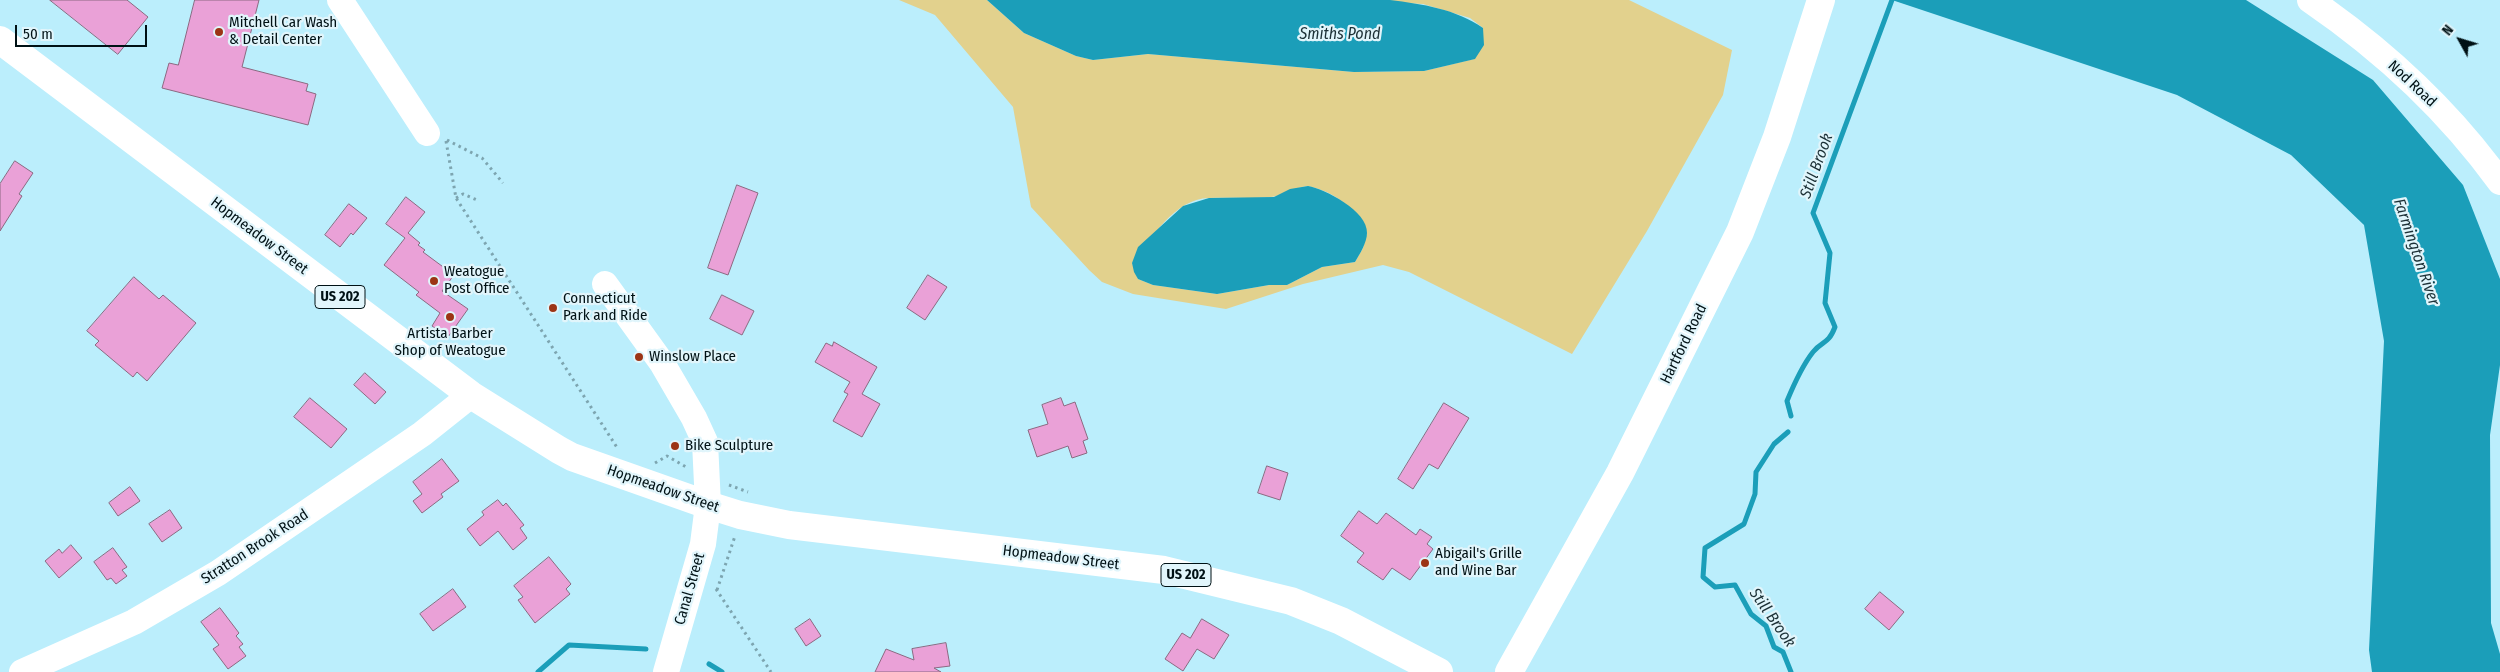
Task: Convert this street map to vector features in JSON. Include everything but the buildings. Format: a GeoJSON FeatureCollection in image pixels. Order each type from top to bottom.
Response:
{"type":"FeatureCollection","features":[{"type":"Feature","properties":{"kind":"main road","name":"Hartford Road"},"geometry":{"type":"LineString","coordinates":[[1510,672],[1620,473],[1742,228],[1777,138],[1820,2]]}},
{"type":"Feature","properties":{"kind":"main road","name":"Hopmeadow Street"},"geometry":{"type":"LineString","coordinates":[[0,40],[471,395],[572,457],[708,505],[740,515],[789,525],[1164,570],[1291,601],[1341,621],[1439,672]]}},
{"type":"Feature","properties":{"kind":"street"},"geometry":{"type":"LineString","coordinates":[[340,0],[428,133]]}},
{"type":"Feature","properties":{"kind":"street","name":"Nod Road"},"geometry":{"type":"LineString","coordinates":[[2310,0],[2416,84],[2480,155],[2500,182]]}},
{"type":"Feature","properties":{"kind":"street"},"geometry":{"type":"LineString","coordinates":[[605,284],[662,363],[694,418],[705,442],[708,505]]}},
{"type":"Feature","properties":{"kind":"street","name":"Stratton Brook Road"},"geometry":{"type":"LineString","coordinates":[[22,672],[134,622],[218,573],[422,434],[471,395]]}},
{"type":"Feature","properties":{"kind":"street","name":"Canal Street"},"geometry":{"type":"LineString","coordinates":[[672,666],[703,544],[708,505]]}},
{"type":"Feature","properties":{"kind":"path"},"geometry":{"type":"LineString","coordinates":[[428,133],[465,148],[482,158],[503,183]]}},
{"type":"Feature","properties":{"kind":"path"},"geometry":{"type":"LineString","coordinates":[[456,198],[463,194],[477,200]]}},
{"type":"Feature","properties":{"kind":"path"},"geometry":{"type":"LineString","coordinates":[[465,214],[615,447]]}},
{"type":"Feature","properties":{"kind":"path"},"geometry":{"type":"LineString","coordinates":[[733,541],[717,590],[771,672]]}},
{"type":"Feature","properties":{"kind":"shaded area"},"geometry":{"type":"Polygon","coordinates":[[[899,0],[987,0],[1024,33],[1076,56],[1093,60],[1148,54],[1354,72],[1424,71],[1474,59],[1483,28],[1470,18],[1423,4],[1344,0],[1629,0],[1732,50],[1723,95],[1647,231],[1572,354],[1409,272],[1383,265],[1303,284],[1226,309],[1133,294],[1102,282],[1031,207],[1013,107],[935,15],[899,0]],[[1308,186],[1271,197],[1209,198],[1196,200],[1185,205],[1165,222],[1132,263],[1138,279],[1153,285],[1217,294],[1269,285],[1287,285],[1322,267],[1355,262],[1363,248],[1367,233],[1357,216],[1344,202],[1308,186]]]}},
{"type":"Feature","properties":{"kind":"water","name":"Smiths Pond"},"geometry":{"type":"Polygon","coordinates":[[[987,0],[1390,0],[1426,6],[1462,16],[1483,28],[1484,45],[1475,59],[1424,71],[1354,72],[1148,54],[1093,60],[1076,56],[1024,33],[987,0]]]}},
{"type":"Feature","properties":{"kind":"water","name":"Farmington River"},"geometry":{"type":"Polygon","coordinates":[[[1892,0],[2246,0],[2373,80],[2463,185],[2500,279],[2500,365],[2490,435],[2491,623],[2500,654],[2500,672],[2372,672],[2369,650],[2384,341],[2364,225],[2291,155],[2177,95],[1892,0]]]}},
{"type":"Feature","properties":{"kind":"water"},"geometry":{"type":"Polygon","coordinates":[[[1308,186],[1334,196],[1361,217],[1365,225],[1367,237],[1355,262],[1322,267],[1287,285],[1269,285],[1217,294],[1153,285],[1138,279],[1134,272],[1132,263],[1138,247],[1183,206],[1209,198],[1274,197],[1290,189],[1308,186]]]}},
{"type":"Feature","properties":{"kind":"waterway","name":"Still Brook"},"geometry":{"type":"LineString","coordinates":[[1791,416],[1787,401],[1798,375],[1813,352],[1828,340],[1835,327],[1825,303],[1830,253],[1813,213],[1892,0]]}},
{"type":"Feature","properties":{"kind":"waterway","name":"Still Brook"},"geometry":{"type":"LineString","coordinates":[[1788,432],[1774,444],[1756,472],[1755,494],[1744,524],[1705,548],[1703,577],[1715,587],[1735,585],[1751,614],[1766,626],[1774,647],[1783,652],[1791,672]]}},
{"type":"Feature","properties":{"kind":"waterway","name":"Still Brook"},"geometry":{"type":"LineString","coordinates":[[538,672],[569,645],[646,649]]}},
{"type":"Feature","properties":{"kind":"waterway","name":"Still Brook"},"geometry":{"type":"LineString","coordinates":[[709,664],[722,672]]}},
{"type":"Feature","properties":{"kind":"place","name":"Mitchell Car Wash & Detail Center"},"geometry":{"type":"Point","coordinates":[219,32]}},
{"type":"Feature","properties":{"kind":"place","name":"Weatogue Post Office"},"geometry":{"type":"Point","coordinates":[434,281]}},
{"type":"Feature","properties":{"kind":"place","name":"Connecticut Park and Ride"},"geometry":{"type":"Point","coordinates":[553,308]}},
{"type":"Feature","properties":{"kind":"place","name":"Artista Barber Shop of Weatogue"},"geometry":{"type":"Point","coordinates":[450,317]}},
{"type":"Feature","properties":{"kind":"place","name":"Winslow Place"},"geometry":{"type":"Point","coordinates":[639,357]}},
{"type":"Feature","properties":{"kind":"place","name":"Bike Sculpture"},"geometry":{"type":"Point","coordinates":[675,446]}},
{"type":"Feature","properties":{"kind":"place","name":"Abigail's Grille and Wine Bar"},"geometry":{"type":"Point","coordinates":[1425,563]}}]}
